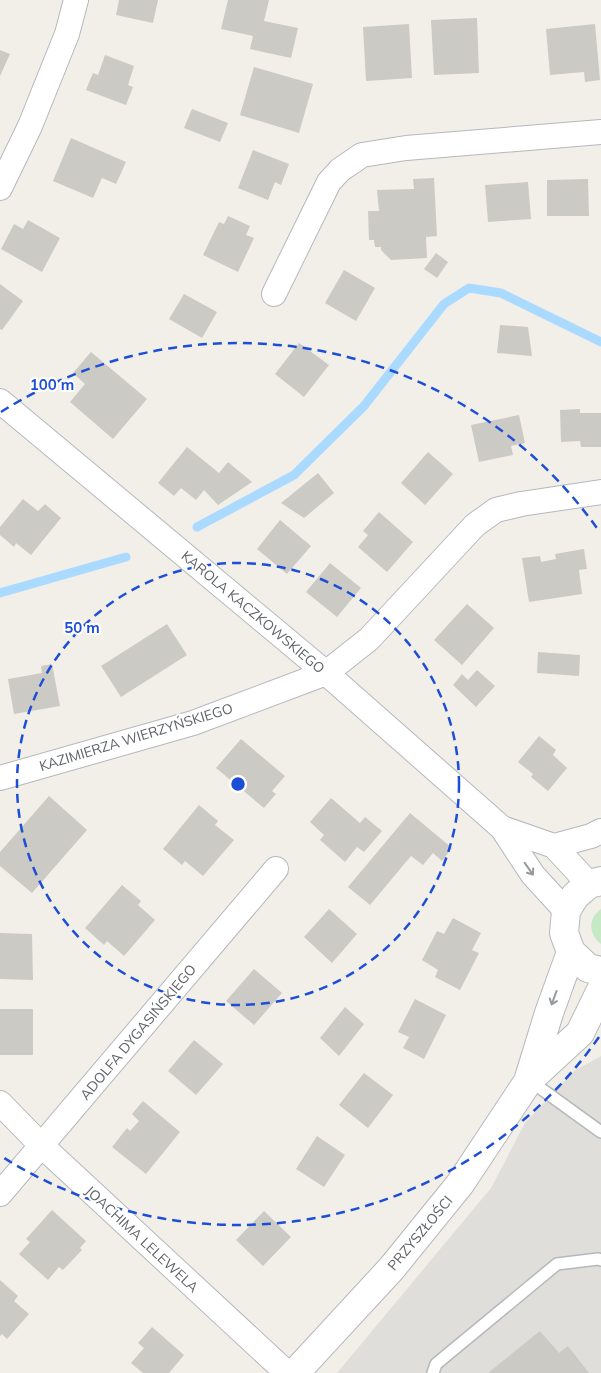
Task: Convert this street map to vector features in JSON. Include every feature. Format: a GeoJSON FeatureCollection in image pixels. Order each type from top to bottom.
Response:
{"type":"FeatureCollection","features":[{"type":"Feature","properties":{"kind":"street"},"geometry":{"type":"LineString","coordinates":[[0,188],[30,126],[67,34],[76,0]]}},
{"type":"Feature","properties":{"kind":"street"},"geometry":{"type":"LineString","coordinates":[[274,294],[329,182],[340,170],[362,154],[406,148],[601,132]]}},
{"type":"Feature","properties":{"kind":"street","name":"KAROLA KACZKOWSKIEGO"},"geometry":{"type":"LineString","coordinates":[[0,401],[326,673],[502,828],[533,875],[566,911]]}},
{"type":"Feature","properties":{"kind":"street","name":"KAZIMIERZA WIERZYŃSKIEGO"},"geometry":{"type":"LineString","coordinates":[[0,778],[193,723],[326,673],[369,639],[475,525],[496,510],[521,504],[601,492]]}},
{"type":"Feature","properties":{"kind":"street","name":"KAROLA KACZKOWSKIEGO"},"geometry":{"type":"LineString","coordinates":[[502,828],[554,846],[595,883]]}},
{"type":"Feature","properties":{"kind":"street"},"geometry":{"type":"LineString","coordinates":[[554,846],[591,836],[601,831]]}},
{"type":"Feature","properties":{"kind":"street","name":"ADOLFA DYGASIŃSKIEGO"},"geometry":{"type":"LineString","coordinates":[[0,1194],[276,869]]}},
{"type":"Feature","properties":{"kind":"street"},"geometry":{"type":"LineString","coordinates":[[595,883],[575,896],[566,911],[564,932],[571,952],[588,968],[601,971]]}},
{"type":"Feature","properties":{"kind":"street"},"geometry":{"type":"LineString","coordinates":[[529,1080],[549,1013],[571,952]]}},
{"type":"Feature","properties":{"kind":"street"},"geometry":{"type":"LineString","coordinates":[[529,1080],[590,1030],[601,990]]}},
{"type":"Feature","properties":{"kind":"street","name":"PRZYSZŁOŚCI"},"geometry":{"type":"LineString","coordinates":[[295,1373],[390,1269],[460,1184],[529,1080]]}},
{"type":"Feature","properties":{"kind":"street","name":"JOACHIMA LELEWELA"},"geometry":{"type":"LineString","coordinates":[[0,1103],[41,1145],[287,1373]]}},
{"type":"Feature","properties":{"kind":"lane"},"geometry":{"type":"LineString","coordinates":[[529,1080],[601,1132]]}},
{"type":"Feature","properties":{"kind":"lane"},"geometry":{"type":"LineString","coordinates":[[433,1373],[436,1364],[557,1264],[601,1260]]}},
{"type":"Feature","properties":{"kind":"shaded area"},"geometry":{"type":"Polygon","coordinates":[[[601,1056],[601,1373],[337,1373],[491,1188],[525,1123],[574,1071],[601,1056]]]}},
{"type":"Feature","properties":{"kind":"green space"},"geometry":{"type":"Polygon","coordinates":[[[601,909],[601,944],[594,936],[591,926],[594,917],[601,909]]]}},
{"type":"Feature","properties":{"kind":"building"},"geometry":{"type":"Polygon","coordinates":[[[119,0],[158,0],[153,23],[116,15],[119,0]]]}},
{"type":"Feature","properties":{"kind":"building"},"geometry":{"type":"Polygon","coordinates":[[[228,0],[269,0],[264,21],[298,28],[291,58],[250,49],[253,36],[221,29],[228,0]]]}},
{"type":"Feature","properties":{"kind":"building"},"geometry":{"type":"Polygon","coordinates":[[[477,18],[479,73],[434,75],[431,20],[477,18]]]}},
{"type":"Feature","properties":{"kind":"building"},"geometry":{"type":"Polygon","coordinates":[[[409,24],[412,78],[366,81],[363,27],[409,24]]]}},
{"type":"Feature","properties":{"kind":"building"},"geometry":{"type":"Polygon","coordinates":[[[595,24],[600,80],[585,82],[584,72],[550,75],[546,29],[595,24]]]}},
{"type":"Feature","properties":{"kind":"building"},"geometry":{"type":"Polygon","coordinates":[[[0,50],[10,54],[0,76],[0,50]]]}},
{"type":"Feature","properties":{"kind":"building"},"geometry":{"type":"Polygon","coordinates":[[[105,55],[134,66],[128,85],[133,87],[126,105],[86,90],[93,73],[98,75],[105,55]]]}},
{"type":"Feature","properties":{"kind":"building"},"geometry":{"type":"Polygon","coordinates":[[[254,67],[313,84],[299,133],[240,115],[254,67]]]}},
{"type":"Feature","properties":{"kind":"building"},"geometry":{"type":"Polygon","coordinates":[[[192,109],[228,123],[220,142],[184,128],[192,109]]]}},
{"type":"Feature","properties":{"kind":"building"},"geometry":{"type":"Polygon","coordinates":[[[71,138],[126,162],[116,184],[102,178],[93,198],[53,181],[71,138]]]}},
{"type":"Feature","properties":{"kind":"building"},"geometry":{"type":"Polygon","coordinates":[[[253,150],[289,164],[281,185],[275,182],[268,200],[238,188],[253,150]]]}},
{"type":"Feature","properties":{"kind":"building"},"geometry":{"type":"Polygon","coordinates":[[[434,178],[437,236],[426,237],[427,258],[391,260],[381,250],[381,247],[375,247],[374,240],[369,240],[368,211],[379,211],[377,190],[414,189],[413,179],[434,178]]]}},
{"type":"Feature","properties":{"kind":"building"},"geometry":{"type":"Polygon","coordinates":[[[588,179],[589,216],[547,216],[547,180],[588,179]]]}},
{"type":"Feature","properties":{"kind":"building"},"geometry":{"type":"Polygon","coordinates":[[[528,182],[531,219],[488,222],[485,185],[528,182]]]}},
{"type":"Feature","properties":{"kind":"building"},"geometry":{"type":"Polygon","coordinates":[[[228,216],[250,226],[246,235],[254,238],[238,272],[203,255],[219,222],[224,224],[228,216]]]}},
{"type":"Feature","properties":{"kind":"building"},"geometry":{"type":"Polygon","coordinates":[[[28,220],[60,238],[42,272],[1,249],[14,224],[23,229],[28,220]]]}},
{"type":"Feature","properties":{"kind":"building"},"geometry":{"type":"Polygon","coordinates":[[[436,253],[448,262],[437,278],[424,269],[436,253]]]}},
{"type":"Feature","properties":{"kind":"building"},"geometry":{"type":"Polygon","coordinates":[[[344,270],[375,288],[356,321],[325,303],[344,270]]]}},
{"type":"Feature","properties":{"kind":"building"},"geometry":{"type":"Polygon","coordinates":[[[0,284],[23,301],[2,330],[0,329],[0,284]]]}},
{"type":"Feature","properties":{"kind":"building"},"geometry":{"type":"Polygon","coordinates":[[[184,294],[217,312],[202,338],[169,319],[184,294]]]}},
{"type":"Feature","properties":{"kind":"building"},"geometry":{"type":"Polygon","coordinates":[[[500,325],[528,327],[532,356],[497,353],[500,325]]]}},
{"type":"Feature","properties":{"kind":"building"},"geometry":{"type":"Polygon","coordinates":[[[299,343],[329,365],[304,397],[275,374],[299,343]]]}},
{"type":"Feature","properties":{"kind":"building"},"geometry":{"type":"Polygon","coordinates":[[[91,352],[147,399],[113,439],[70,402],[85,384],[73,373],[91,352]]]}},
{"type":"Feature","properties":{"kind":"building"},"geometry":{"type":"Polygon","coordinates":[[[580,409],[580,413],[601,413],[601,447],[581,447],[580,441],[561,442],[560,410],[580,409]]]}},
{"type":"Feature","properties":{"kind":"building"},"geometry":{"type":"Polygon","coordinates":[[[519,415],[525,443],[511,446],[513,455],[479,462],[471,425],[519,415]]]}},
{"type":"Feature","properties":{"kind":"building"},"geometry":{"type":"Polygon","coordinates":[[[187,447],[219,473],[228,462],[252,482],[218,505],[204,490],[196,500],[181,488],[174,496],[158,483],[187,447]]]}},
{"type":"Feature","properties":{"kind":"building"},"geometry":{"type":"Polygon","coordinates":[[[428,452],[453,474],[425,505],[401,483],[428,452]]]}},
{"type":"Feature","properties":{"kind":"building"},"geometry":{"type":"Polygon","coordinates":[[[318,473],[334,493],[304,518],[281,503],[318,473]]]}},
{"type":"Feature","properties":{"kind":"building"},"geometry":{"type":"Polygon","coordinates":[[[23,499],[38,511],[45,504],[61,518],[31,555],[16,543],[14,547],[0,535],[0,527],[23,499]]]}},
{"type":"Feature","properties":{"kind":"building"},"geometry":{"type":"Polygon","coordinates":[[[379,512],[413,542],[387,572],[358,547],[368,535],[363,531],[379,512]]]}},
{"type":"Feature","properties":{"kind":"building"},"geometry":{"type":"Polygon","coordinates":[[[280,520],[311,546],[287,574],[257,549],[280,520]]]}},
{"type":"Feature","properties":{"kind":"building"},"geometry":{"type":"Polygon","coordinates":[[[584,549],[587,569],[579,570],[582,594],[529,602],[522,558],[540,556],[541,562],[556,559],[555,554],[584,549]]]}},
{"type":"Feature","properties":{"kind":"building"},"geometry":{"type":"Polygon","coordinates":[[[330,563],[361,588],[337,617],[306,592],[330,563]]]}},
{"type":"Feature","properties":{"kind":"building"},"geometry":{"type":"Polygon","coordinates":[[[467,604],[494,628],[462,665],[434,640],[467,604]]]}},
{"type":"Feature","properties":{"kind":"building"},"geometry":{"type":"Polygon","coordinates":[[[167,624],[187,655],[121,697],[101,666],[167,624]]]}},
{"type":"Feature","properties":{"kind":"building"},"geometry":{"type":"Polygon","coordinates":[[[538,652],[580,655],[579,676],[537,673],[538,652]]]}},
{"type":"Feature","properties":{"kind":"building"},"geometry":{"type":"Polygon","coordinates":[[[52,664],[60,706],[14,714],[8,679],[42,673],[41,666],[52,664]]]}},
{"type":"Feature","properties":{"kind":"building"},"geometry":{"type":"Polygon","coordinates":[[[477,670],[495,686],[476,707],[453,685],[462,674],[468,680],[477,670]]]}},
{"type":"Feature","properties":{"kind":"building"},"geometry":{"type":"Polygon","coordinates":[[[539,736],[556,750],[553,755],[567,768],[548,791],[531,777],[533,774],[518,762],[539,736]]]}},
{"type":"Feature","properties":{"kind":"building"},"geometry":{"type":"Polygon","coordinates":[[[241,739],[285,776],[272,791],[276,794],[264,808],[216,768],[241,739]]]}},
{"type":"Feature","properties":{"kind":"building"},"geometry":{"type":"Polygon","coordinates":[[[49,796],[87,830],[32,893],[0,866],[0,852],[49,796]]]}},
{"type":"Feature","properties":{"kind":"building"},"geometry":{"type":"Polygon","coordinates":[[[331,798],[360,823],[365,817],[382,831],[364,852],[357,847],[345,862],[320,840],[324,835],[310,822],[331,798]]]}},
{"type":"Feature","properties":{"kind":"building"},"geometry":{"type":"Polygon","coordinates":[[[199,805],[218,821],[215,825],[234,840],[203,876],[185,861],[182,865],[163,849],[199,805]]]}},
{"type":"Feature","properties":{"kind":"building"},"geometry":{"type":"Polygon","coordinates":[[[410,813],[452,848],[442,861],[433,853],[423,865],[411,856],[370,905],[348,887],[410,813]]]}},
{"type":"Feature","properties":{"kind":"building"},"geometry":{"type":"Polygon","coordinates":[[[122,885],[141,901],[138,905],[155,920],[124,956],[107,941],[104,945],[85,928],[122,885]]]}},
{"type":"Feature","properties":{"kind":"building"},"geometry":{"type":"Polygon","coordinates":[[[329,909],[357,934],[332,963],[304,937],[329,909]]]}},
{"type":"Feature","properties":{"kind":"building"},"geometry":{"type":"Polygon","coordinates":[[[453,918],[481,933],[472,950],[479,953],[460,990],[435,977],[438,970],[422,960],[437,931],[444,934],[453,918]]]}},
{"type":"Feature","properties":{"kind":"building"},"geometry":{"type":"Polygon","coordinates":[[[0,933],[32,934],[33,980],[0,979],[0,933]]]}},
{"type":"Feature","properties":{"kind":"building"},"geometry":{"type":"Polygon","coordinates":[[[254,969],[282,993],[254,1025],[226,1001],[254,969]]]}},
{"type":"Feature","properties":{"kind":"building"},"geometry":{"type":"Polygon","coordinates":[[[415,999],[446,1015],[424,1059],[403,1048],[409,1037],[398,1032],[415,999]]]}},
{"type":"Feature","properties":{"kind":"building"},"geometry":{"type":"Polygon","coordinates":[[[345,1007],[364,1024],[339,1056],[320,1038],[345,1007]]]}},
{"type":"Feature","properties":{"kind":"building"},"geometry":{"type":"Polygon","coordinates":[[[0,1009],[33,1009],[33,1055],[0,1055],[0,1009]]]}},
{"type":"Feature","properties":{"kind":"building"},"geometry":{"type":"Polygon","coordinates":[[[194,1040],[223,1064],[196,1095],[168,1071],[194,1040]]]}},
{"type":"Feature","properties":{"kind":"building"},"geometry":{"type":"Polygon","coordinates":[[[364,1073],[393,1095],[368,1128],[339,1105],[364,1073]]]}},
{"type":"Feature","properties":{"kind":"building"},"geometry":{"type":"Polygon","coordinates":[[[143,1101],[180,1132],[146,1174],[112,1147],[127,1128],[130,1131],[139,1121],[132,1114],[143,1101]]]}},
{"type":"Feature","properties":{"kind":"building"},"geometry":{"type":"Polygon","coordinates":[[[317,1136],[345,1155],[324,1187],[296,1169],[317,1136]]]}},
{"type":"Feature","properties":{"kind":"building"},"geometry":{"type":"Polygon","coordinates":[[[52,1210],[86,1241],[80,1248],[82,1250],[63,1270],[59,1267],[48,1280],[19,1254],[30,1242],[26,1239],[52,1210]]]}},
{"type":"Feature","properties":{"kind":"building"},"geometry":{"type":"Polygon","coordinates":[[[264,1211],[291,1237],[263,1266],[236,1240],[264,1211]]]}},
{"type":"Feature","properties":{"kind":"building"},"geometry":{"type":"Polygon","coordinates":[[[0,1280],[18,1296],[14,1301],[29,1314],[7,1339],[2,1334],[0,1336],[0,1280]]]}},
{"type":"Feature","properties":{"kind":"building"},"geometry":{"type":"Polygon","coordinates":[[[152,1327],[184,1355],[169,1373],[143,1373],[131,1363],[144,1348],[138,1343],[152,1327]]]}},
{"type":"Feature","properties":{"kind":"building"},"geometry":{"type":"Polygon","coordinates":[[[540,1331],[559,1353],[568,1346],[589,1373],[488,1373],[540,1331]]]}},
{"type":"Feature","properties":{"kind":"waterway"},"geometry":{"type":"LineString","coordinates":[[197,527],[294,475],[364,406],[444,304],[469,288],[501,293],[601,342]]}},
{"type":"Feature","properties":{"kind":"waterway"},"geometry":{"type":"LineString","coordinates":[[0,593],[126,557]]}}]}
